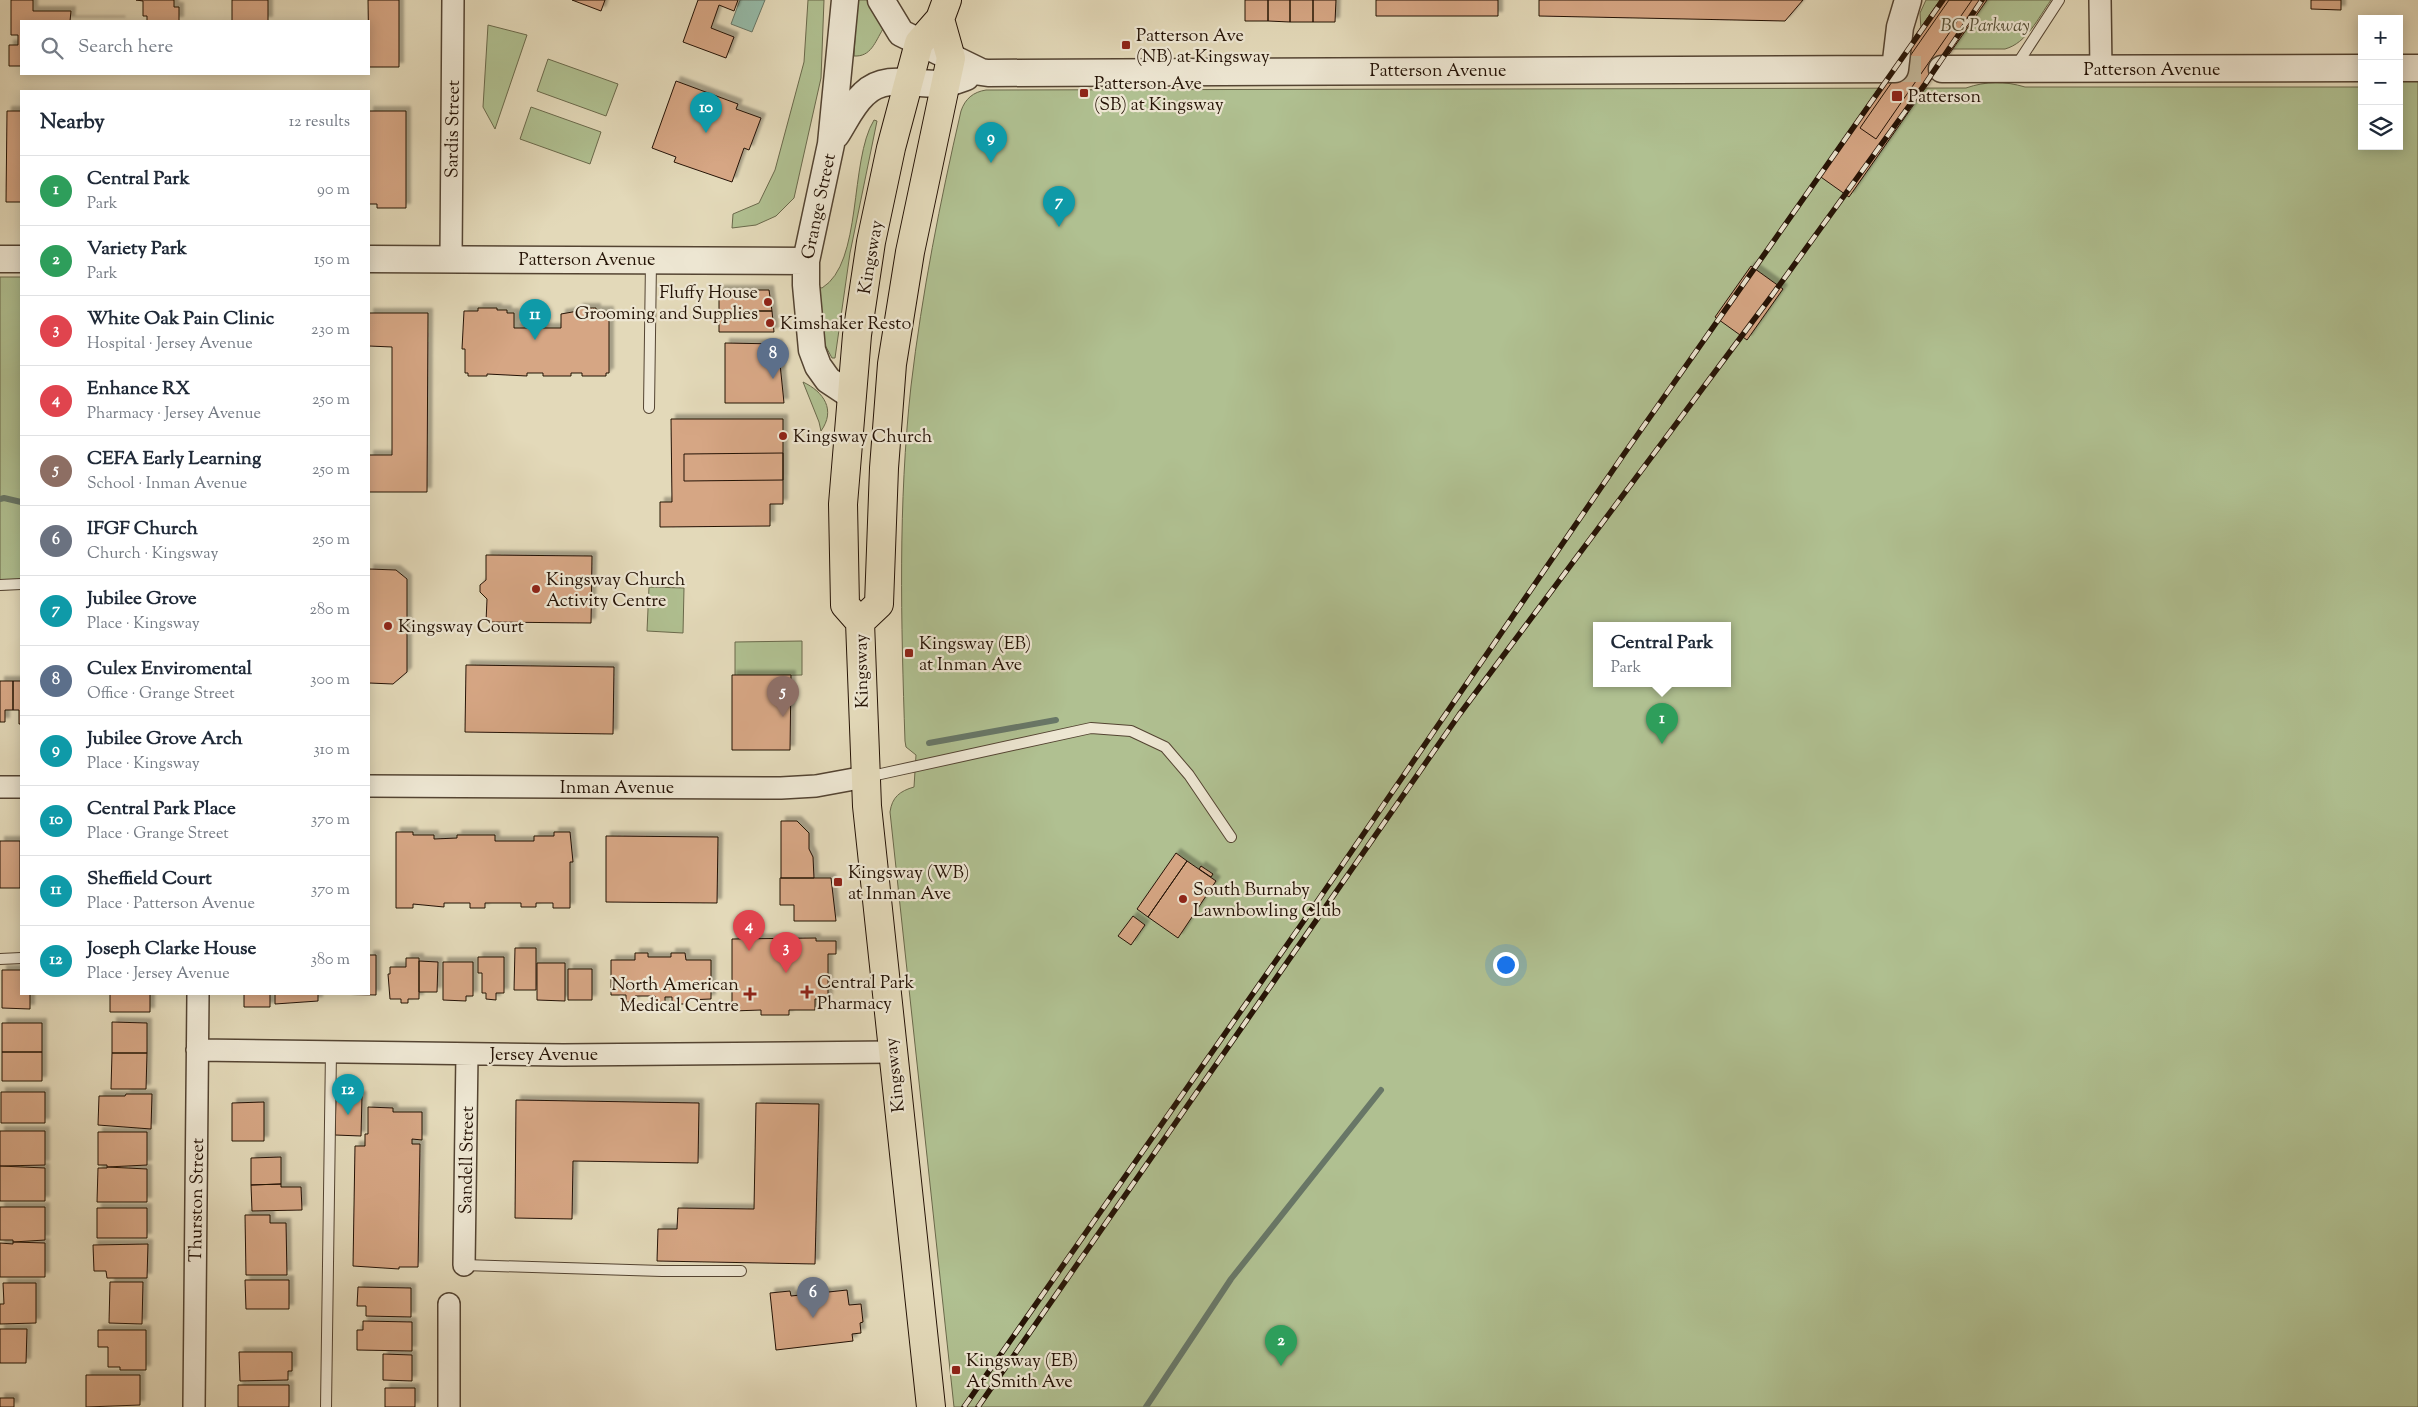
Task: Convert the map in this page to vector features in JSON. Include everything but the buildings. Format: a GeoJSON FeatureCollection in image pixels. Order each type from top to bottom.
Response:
{"type":"FeatureCollection","features":[{"type":"Feature","properties":{"kind":"main road","name":"Kingsway"},"geometry":{"type":"LineString","coordinates":[[931,1407],[891,1052],[865,777],[860,622],[845,605],[843,504],[857,335],[872,242],[891,148],[919,42],[944,10]]}},
{"type":"Feature","properties":{"kind":"main road","name":"Kingsway"},"geometry":{"type":"LineString","coordinates":[[860,622],[879,604],[884,468],[892,364],[910,252],[949,71],[944,10]]}},
{"type":"Feature","properties":{"kind":"street","name":"Sardis Street"},"geometry":{"type":"LineString","coordinates":[[452,258],[453,0]]}},
{"type":"Feature","properties":{"kind":"street","name":"Grange Street"},"geometry":{"type":"LineString","coordinates":[[845,0],[831,144],[806,260],[807,302],[812,350],[818,366],[828,380],[852,396]]}},
{"type":"Feature","properties":{"kind":"street","name":"Patterson Avenue"},"geometry":{"type":"LineString","coordinates":[[881,0],[901,33],[919,42],[949,71]]}},
{"type":"Feature","properties":{"kind":"street","name":"Patterson Avenue"},"geometry":{"type":"LineString","coordinates":[[831,144],[854,105],[866,92],[875,86],[891,82],[909,81],[949,71],[1895,69],[1900,27],[1908,0]]}},
{"type":"Feature","properties":{"kind":"street"},"geometry":{"type":"LineString","coordinates":[[2100,0],[2101,70]]}},
{"type":"Feature","properties":{"kind":"street","name":"Patterson Avenue"},"geometry":{"type":"LineString","coordinates":[[1942,69],[2358,68]]}},
{"type":"Feature","properties":{"kind":"street"},"geometry":{"type":"LineString","coordinates":[[2403,68],[2418,68]]}},
{"type":"Feature","properties":{"kind":"street"},"geometry":{"type":"LineString","coordinates":[[0,259],[20,259]]}},
{"type":"Feature","properties":{"kind":"street","name":"Patterson Avenue"},"geometry":{"type":"LineString","coordinates":[[370,259],[806,260]]}},
{"type":"Feature","properties":{"kind":"street","name":"Inman Avenue"},"geometry":{"type":"LineString","coordinates":[[370,786],[781,788],[816,786],[865,777]]}},
{"type":"Feature","properties":{"kind":"street"},"geometry":{"type":"LineString","coordinates":[[0,787],[20,787]]}},
{"type":"Feature","properties":{"kind":"street","name":"Thurston Street"},"geometry":{"type":"LineString","coordinates":[[194,1407],[198,995]]}},
{"type":"Feature","properties":{"kind":"street","name":"Jersey Avenue"},"geometry":{"type":"LineString","coordinates":[[197,1050],[466,1054],[891,1052]]}},
{"type":"Feature","properties":{"kind":"street","name":"Sandell Street"},"geometry":{"type":"LineString","coordinates":[[464,1265],[466,1054]]}},
{"type":"Feature","properties":{"kind":"street"},"geometry":{"type":"LineString","coordinates":[[449,1304],[449,1407]]}},
{"type":"Feature","properties":{"kind":"lane"},"geometry":{"type":"LineString","coordinates":[[2014,70],[2058,0]]}},
{"type":"Feature","properties":{"kind":"lane"},"geometry":{"type":"LineString","coordinates":[[649,408],[651,260]]}},
{"type":"Feature","properties":{"kind":"lane"},"geometry":{"type":"LineString","coordinates":[[0,584],[20,584]]}},
{"type":"Feature","properties":{"kind":"lane"},"geometry":{"type":"LineString","coordinates":[[865,777],[1091,728],[1131,731],[1165,747],[1189,774],[1232,837]]}},
{"type":"Feature","properties":{"kind":"lane"},"geometry":{"type":"LineString","coordinates":[[0,959],[20,958]]}},
{"type":"Feature","properties":{"kind":"lane"},"geometry":{"type":"LineString","coordinates":[[326,1407],[331,1051]]}},
{"type":"Feature","properties":{"kind":"lane"},"geometry":{"type":"LineString","coordinates":[[464,1265],[662,1271],[741,1271]]}},
{"type":"Feature","properties":{"kind":"green space"},"geometry":{"type":"Polygon","coordinates":[[[808,0],[824,0],[821,78],[794,198],[776,216],[756,225],[732,228],[733,214],[759,203],[775,170],[804,62],[808,0]]]}},
{"type":"Feature","properties":{"kind":"green space"},"geometry":{"type":"Polygon","coordinates":[[[857,0],[869,0],[883,29],[869,51],[860,56],[854,56],[857,0]]]}},
{"type":"Feature","properties":{"kind":"green space","name":"BC Parkway"},"geometry":{"type":"Polygon","coordinates":[[[1926,0],[2051,0],[2026,36],[2013,46],[2005,49],[1941,49],[1921,30],[1920,13],[1926,0]]]}},
{"type":"Feature","properties":{"kind":"green space"},"geometry":{"type":"Polygon","coordinates":[[[488,25],[527,35],[495,129],[483,107],[488,25]]]}},
{"type":"Feature","properties":{"kind":"green space"},"geometry":{"type":"Polygon","coordinates":[[[548,59],[618,84],[606,116],[537,91],[548,59]]]}},
{"type":"Feature","properties":{"kind":"green space"},"geometry":{"type":"Polygon","coordinates":[[[2403,78],[2418,78],[2418,1407],[954,1407],[890,812],[893,802],[898,795],[914,787],[916,755],[906,747],[905,741],[902,652],[902,519],[911,386],[926,282],[939,213],[961,111],[965,103],[977,92],[986,90],[1966,88],[1996,83],[2025,87],[2358,87],[2358,150],[2403,150],[2403,78]]]}},
{"type":"Feature","properties":{"kind":"green space"},"geometry":{"type":"Polygon","coordinates":[[[531,107],[601,132],[590,164],[520,139],[531,107]]]}},
{"type":"Feature","properties":{"kind":"green space"},"geometry":{"type":"Polygon","coordinates":[[[874,120],[877,121],[850,253],[835,358],[832,358],[824,343],[818,287],[822,288],[835,275],[844,257],[850,235],[861,160],[866,138],[874,120]]]}},
{"type":"Feature","properties":{"kind":"green space"},"geometry":{"type":"Polygon","coordinates":[[[0,277],[20,277],[20,589],[0,590],[0,277]]]}},
{"type":"Feature","properties":{"kind":"green space"},"geometry":{"type":"Polygon","coordinates":[[[803,382],[817,391],[826,402],[827,416],[821,431],[819,422],[803,382]]]}},
{"type":"Feature","properties":{"kind":"green space"},"geometry":{"type":"Polygon","coordinates":[[[649,587],[684,588],[683,633],[647,631],[649,587]]]}},
{"type":"Feature","properties":{"kind":"green space"},"geometry":{"type":"Polygon","coordinates":[[[802,641],[802,675],[735,676],[735,642],[802,641]]]}},
{"type":"Feature","properties":{"kind":"shaded area"},"geometry":{"type":"Polygon","coordinates":[[[740,0],[765,0],[752,32],[731,24],[740,0]]]}},
{"type":"Feature","properties":{"kind":"waterway"},"geometry":{"type":"LineString","coordinates":[[0,499],[4,498],[20,502]]}},
{"type":"Feature","properties":{"kind":"waterway"},"geometry":{"type":"LineString","coordinates":[[929,743],[1056,720]]}},
{"type":"Feature","properties":{"kind":"waterway"},"geometry":{"type":"LineString","coordinates":[[1146,1407],[1231,1279],[1381,1090]]}},
{"type":"Feature","properties":{"kind":"tunnel"},"geometry":{"type":"LineString","coordinates":[[1895,69],[1942,69]]}},
{"type":"Feature","properties":{"kind":"railway"},"geometry":{"type":"LineString","coordinates":[[964,1407],[1310,912],[1624,454],[1943,0]]}},
{"type":"Feature","properties":{"kind":"railway"},"geometry":{"type":"LineString","coordinates":[[978,1407],[1459,715],[1773,294],[1925,84],[1982,0]]}},
{"type":"Feature","properties":{"kind":"place","name":"Patterson Ave (NB) at Kingsway"},"geometry":{"type":"Point","coordinates":[1126,45]}},
{"type":"Feature","properties":{"kind":"place","name":"Patterson Ave (SB) at Kingsway"},"geometry":{"type":"Point","coordinates":[1084,93]}},
{"type":"Feature","properties":{"kind":"place","name":"Patterson"},"geometry":{"type":"Point","coordinates":[1897,96]}},
{"type":"Feature","properties":{"kind":"place","name":"Central Park Place"},"geometry":{"type":"Point","coordinates":[706,133]}},
{"type":"Feature","properties":{"kind":"place","name":"Jubilee Grove Arch"},"geometry":{"type":"Point","coordinates":[991,163]}},
{"type":"Feature","properties":{"kind":"place","name":"Jubilee Grove"},"geometry":{"type":"Point","coordinates":[1059,227]}},
{"type":"Feature","properties":{"kind":"place","name":"Fluffy House Grooming and Supplies"},"geometry":{"type":"Point","coordinates":[768,302]}},
{"type":"Feature","properties":{"kind":"place","name":"Kimshaker Resto"},"geometry":{"type":"Point","coordinates":[770,323]}},
{"type":"Feature","properties":{"kind":"place","name":"Sheffield Court"},"geometry":{"type":"Point","coordinates":[535,340]}},
{"type":"Feature","properties":{"kind":"place","name":"Culex Enviromental"},"geometry":{"type":"Point","coordinates":[773,379]}},
{"type":"Feature","properties":{"kind":"place","name":"Kingsway Church"},"geometry":{"type":"Point","coordinates":[783,436]}},
{"type":"Feature","properties":{"kind":"place","name":"Kingsway Church Activity Centre"},"geometry":{"type":"Point","coordinates":[536,589]}},
{"type":"Feature","properties":{"kind":"place","name":"Kingsway Court"},"geometry":{"type":"Point","coordinates":[388,626]}},
{"type":"Feature","properties":{"kind":"place","name":"Kingsway (EB) at Inman Ave"},"geometry":{"type":"Point","coordinates":[909,653]}},
{"type":"Feature","properties":{"kind":"place","name":"CEFA Early Learning"},"geometry":{"type":"Point","coordinates":[783,717]}},
{"type":"Feature","properties":{"kind":"place","name":"Central Park"},"geometry":{"type":"Point","coordinates":[1662,744]}},
{"type":"Feature","properties":{"kind":"place","name":"Kingsway (WB) at Inman Ave"},"geometry":{"type":"Point","coordinates":[838,882]}},
{"type":"Feature","properties":{"kind":"place","name":"South Burnaby Lawnbowling Club"},"geometry":{"type":"Point","coordinates":[1183,899]}},
{"type":"Feature","properties":{"kind":"place","name":"Enhance RX"},"geometry":{"type":"Point","coordinates":[749,951]}},
{"type":"Feature","properties":{"kind":"place","name":"White Oak Pain Clinic"},"geometry":{"type":"Point","coordinates":[786,973]}},
{"type":"Feature","properties":{"kind":"place","name":"Central Park Pharmacy"},"geometry":{"type":"Point","coordinates":[807,992]}},
{"type":"Feature","properties":{"kind":"place","name":"North American Medical Centre"},"geometry":{"type":"Point","coordinates":[750,994]}},
{"type":"Feature","properties":{"kind":"place","name":"Joseph Clarke House"},"geometry":{"type":"Point","coordinates":[348,1115]}},
{"type":"Feature","properties":{"kind":"place","name":"IFGF Church"},"geometry":{"type":"Point","coordinates":[813,1318]}},
{"type":"Feature","properties":{"kind":"place","name":"Variety Park"},"geometry":{"type":"Point","coordinates":[1281,1366]}},
{"type":"Feature","properties":{"kind":"place","name":"Kingsway (EB) At Smith Ave"},"geometry":{"type":"Point","coordinates":[956,1370]}}]}
